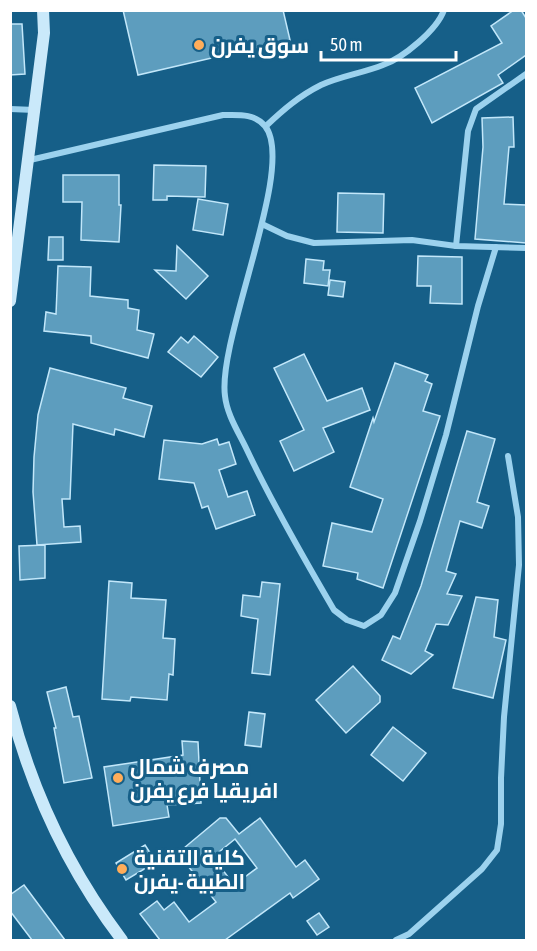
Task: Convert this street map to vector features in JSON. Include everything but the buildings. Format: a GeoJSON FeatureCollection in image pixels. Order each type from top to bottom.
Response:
{"type":"FeatureCollection","features":[{"type":"Feature","properties":{"kind":"main road"},"geometry":{"type":"LineString","coordinates":[[10,301],[36,110],[44,33],[43,10]]}},
{"type":"Feature","properties":{"kind":"main road"},"geometry":{"type":"LineString","coordinates":[[10,706],[47,813],[70,863],[122,940]]}},
{"type":"Feature","properties":{"kind":"street"},"geometry":{"type":"LineString","coordinates":[[266,126],[294,100],[324,84],[386,65],[423,39],[441,20],[444,10]]}},
{"type":"Feature","properties":{"kind":"street"},"geometry":{"type":"LineString","coordinates":[[456,246],[468,132],[476,109],[526,74]]}},
{"type":"Feature","properties":{"kind":"street"},"geometry":{"type":"LineString","coordinates":[[10,109],[36,110]]}},
{"type":"Feature","properties":{"kind":"street"},"geometry":{"type":"LineString","coordinates":[[30,159],[223,115],[248,115],[266,126],[273,149],[262,224],[225,364],[224,393],[227,406],[261,479],[333,610],[347,620],[364,626],[381,615],[395,592],[420,521],[446,435],[478,306],[496,247]]}},
{"type":"Feature","properties":{"kind":"street"},"geometry":{"type":"LineString","coordinates":[[262,224],[287,236],[314,243],[412,240],[456,246],[526,248]]}},
{"type":"Feature","properties":{"kind":"street"},"geometry":{"type":"LineString","coordinates":[[396,940],[409,934],[482,869],[497,849],[501,824],[504,717],[519,565],[518,517],[508,456]]}},
{"type":"Feature","properties":{"kind":"place","name":"سوق يفرن"},"geometry":{"type":"Point","coordinates":[199,45]}},
{"type":"Feature","properties":{"kind":"place","name":"مصرف شمال افريقيا فرع يفرن"},"geometry":{"type":"Point","coordinates":[118,778]}},
{"type":"Feature","properties":{"kind":"place","name":"كلية التقنية الطبية -يفرن"},"geometry":{"type":"Point","coordinates":[122,869]}}]}
